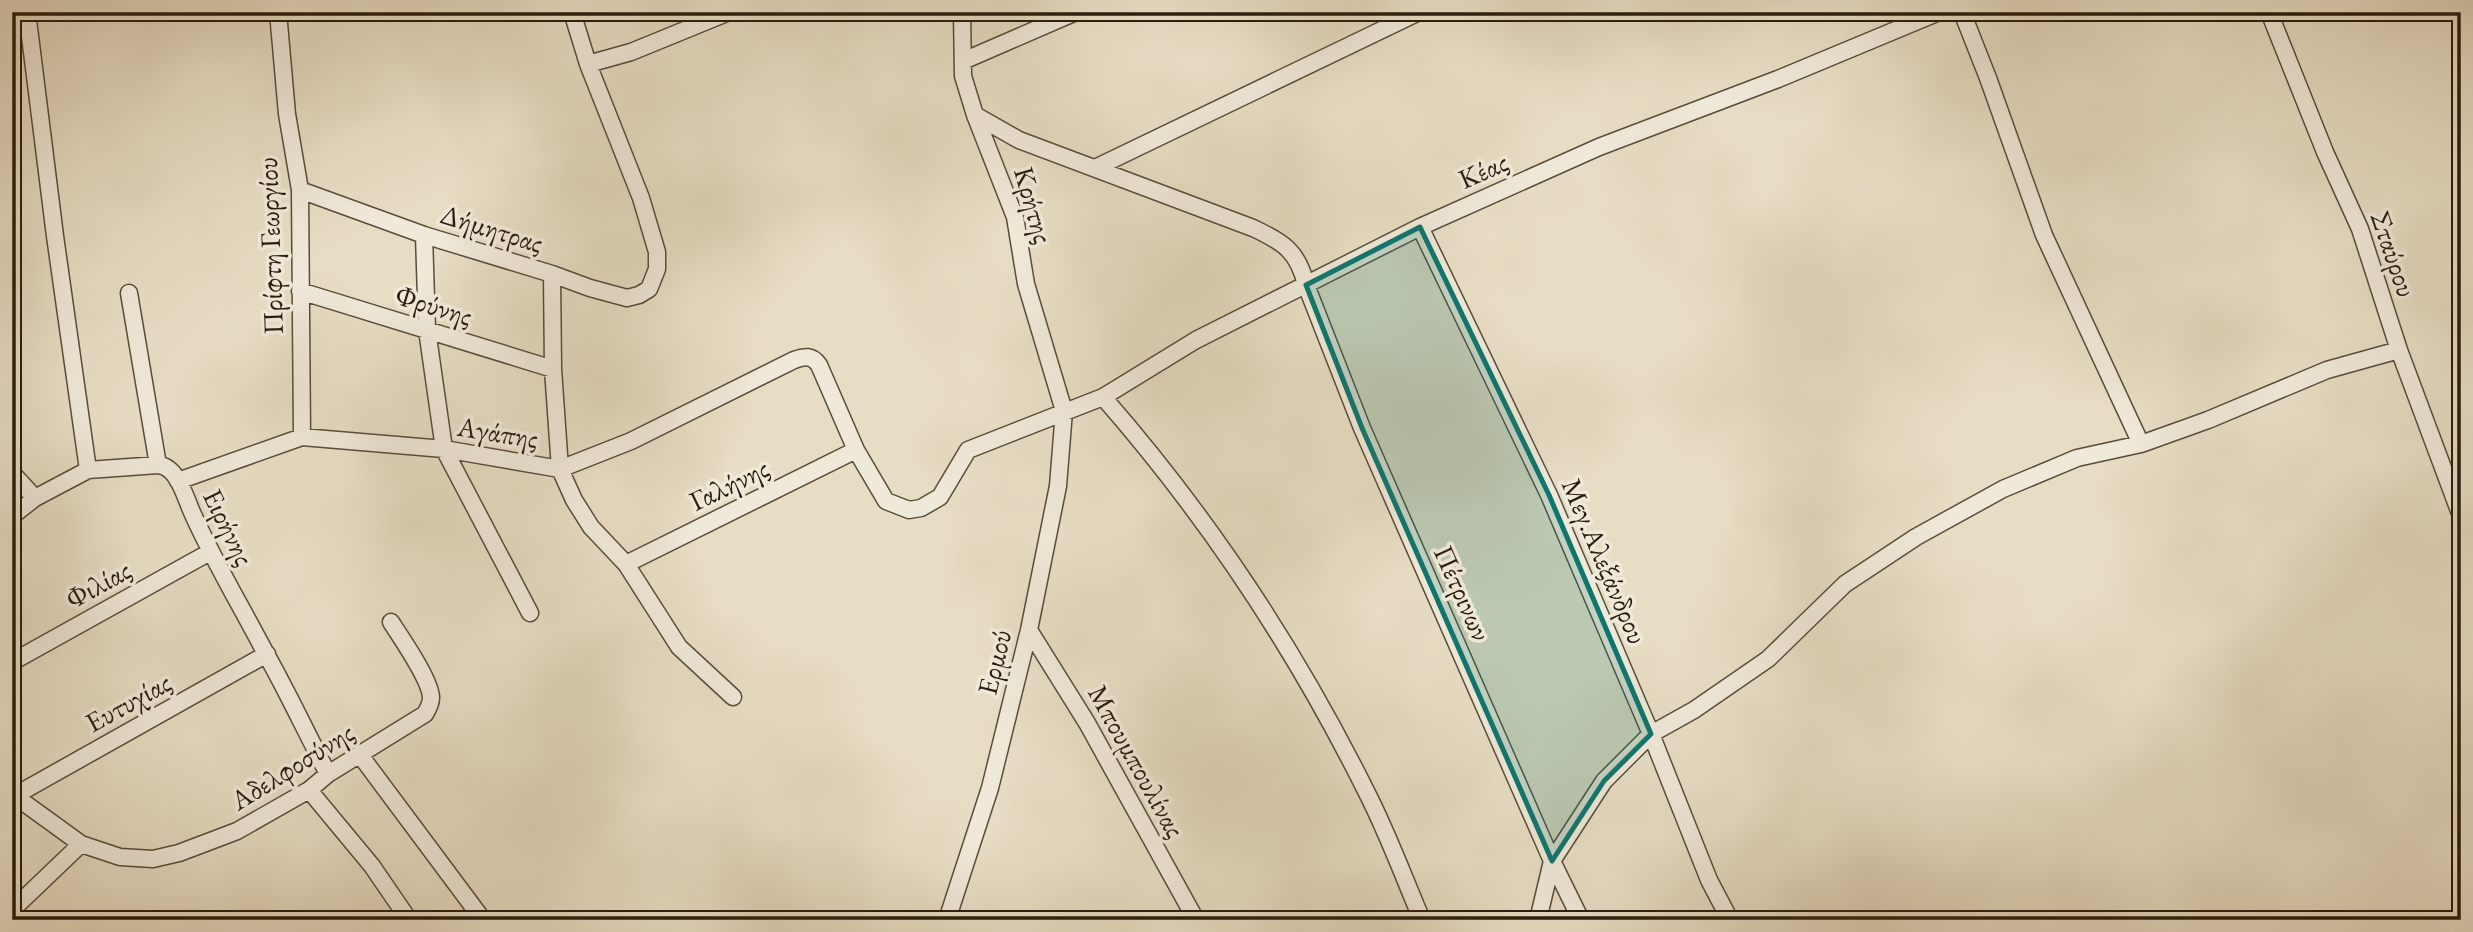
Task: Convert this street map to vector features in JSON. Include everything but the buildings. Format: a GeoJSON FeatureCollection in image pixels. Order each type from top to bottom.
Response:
{"type":"FeatureCollection","features":[{"type":"Feature","properties":{"kind":"street"},"geometry":{"type":"LineString","coordinates":[[27,12],[88,470]]}},
{"type":"Feature","properties":{"kind":"street","name":"Πρίφτη Γεωργίου"},"geometry":{"type":"LineString","coordinates":[[278,12],[287,114],[300,190],[302,437]]}},
{"type":"Feature","properties":{"kind":"street"},"geometry":{"type":"LineString","coordinates":[[572,12],[589,64],[631,52],[729,12]]}},
{"type":"Feature","properties":{"kind":"street","name":"Κρήτης"},"geometry":{"type":"LineString","coordinates":[[962,12],[963,76],[975,114],[1016,217],[1026,284],[1064,411]]}},
{"type":"Feature","properties":{"kind":"street"},"geometry":{"type":"LineString","coordinates":[[963,61],[1076,12]]}},
{"type":"Feature","properties":{"kind":"street"},"geometry":{"type":"LineString","coordinates":[[1095,169],[1419,12]]}},
{"type":"Feature","properties":{"kind":"street","name":"Κέας"},"geometry":{"type":"LineString","coordinates":[[794,360],[807,356],[819,365],[856,450],[886,501],[909,510],[921,509],[940,497],[968,450],[1103,397],[1196,340],[1420,227],[1600,147],[1778,79],[1939,12]]}},
{"type":"Feature","properties":{"kind":"street"},"geometry":{"type":"LineString","coordinates":[[1962,12],[2044,235],[2141,444]]}},
{"type":"Feature","properties":{"kind":"street","name":"Σταύρου"},"geometry":{"type":"LineString","coordinates":[[2269,12],[2325,152],[2360,229],[2399,349],[2461,516]]}},
{"type":"Feature","properties":{"kind":"street","name":"Δήμητρας"},"geometry":{"type":"LineString","coordinates":[[300,190],[424,235],[590,288],[627,298],[639,295],[649,289],[657,269],[657,252],[641,198],[589,64]]}},
{"type":"Feature","properties":{"kind":"street","name":"Πέτρινων"},"geometry":{"type":"LineString","coordinates":[[975,114],[1019,141],[1276,239],[1289,249],[1301,265],[1306,285],[1362,428],[1581,920]]}},
{"type":"Feature","properties":{"kind":"street","name":"Μεγ.Αλεξάνδρου"},"geometry":{"type":"LineString","coordinates":[[1420,227],[1549,495],[1651,734],[1709,880],[1730,920]]}},
{"type":"Feature","properties":{"kind":"street"},"geometry":{"type":"LineString","coordinates":[[424,235],[427,330],[444,449],[530,613]]}},
{"type":"Feature","properties":{"kind":"street"},"geometry":{"type":"LineString","coordinates":[[552,274],[553,369],[560,469],[574,500],[591,527],[626,564],[679,647],[733,697]]}},
{"type":"Feature","properties":{"kind":"street","name":"Φρύνης"},"geometry":{"type":"LineString","coordinates":[[300,291],[553,369]]}},
{"type":"Feature","properties":{"kind":"street"},"geometry":{"type":"LineString","coordinates":[[12,516],[35,498],[88,470],[158,465],[129,293]]}},
{"type":"Feature","properties":{"kind":"street"},"geometry":{"type":"LineString","coordinates":[[1538,920],[1552,860],[1604,781],[1651,734],[1694,710],[1768,659],[1845,584],[1916,537],[2003,489],[2077,458],[2141,444],[2208,420],[2327,370],[2399,349]]}},
{"type":"Feature","properties":{"kind":"street","name":"Αγάπης"},"geometry":{"type":"LineString","coordinates":[[178,481],[302,437],[444,449],[560,469],[631,441],[794,360]]}},
{"type":"Feature","properties":{"kind":"street"},"geometry":{"type":"LineString","coordinates":[[1103,397],[1199,514],[1245,580],[1317,698],[1368,795],[1422,920]]}},
{"type":"Feature","properties":{"kind":"street","name":"Ερμού"},"geometry":{"type":"LineString","coordinates":[[947,920],[990,788],[1029,630],[1058,486],[1064,411]]}},
{"type":"Feature","properties":{"kind":"street","name":"Γαλήνης"},"geometry":{"type":"LineString","coordinates":[[626,564],[856,450]]}},
{"type":"Feature","properties":{"kind":"street","name":"Ειρήνης"},"geometry":{"type":"LineString","coordinates":[[158,465],[164,465],[178,481],[210,552],[267,654],[327,774]]}},
{"type":"Feature","properties":{"kind":"street"},"geometry":{"type":"LineString","coordinates":[[12,473],[35,498]]}},
{"type":"Feature","properties":{"kind":"street","name":"Φιλίας"},"geometry":{"type":"LineString","coordinates":[[12,662],[210,552]]}},
{"type":"Feature","properties":{"kind":"street","name":"Αδελφοσύνης"},"geometry":{"type":"LineString","coordinates":[[13,795],[81,844],[120,857],[153,859],[179,853],[237,831],[309,790],[327,774],[418,720],[429,707],[430,693],[416,662],[391,622]]}},
{"type":"Feature","properties":{"kind":"street","name":"Μπουμπουλίνας"},"geometry":{"type":"LineString","coordinates":[[1029,630],[1087,723],[1196,920]]}},
{"type":"Feature","properties":{"kind":"street","name":"Ευτυχίας"},"geometry":{"type":"LineString","coordinates":[[13,795],[267,654]]}},
{"type":"Feature","properties":{"kind":"street"},"geometry":{"type":"LineString","coordinates":[[360,755],[483,920]]}},
{"type":"Feature","properties":{"kind":"street"},"geometry":{"type":"LineString","coordinates":[[309,790],[372,866],[408,920]]}},
{"type":"Feature","properties":{"kind":"street"},"geometry":{"type":"LineString","coordinates":[[12,910],[81,844]]}},
{"type":"Feature","properties":{"kind":"highlighted area"},"geometry":{"type":"Polygon","coordinates":[[[1420,227],[1549,495],[1651,734],[1604,781],[1552,861],[1362,428],[1306,285],[1420,227]]]}}]}
